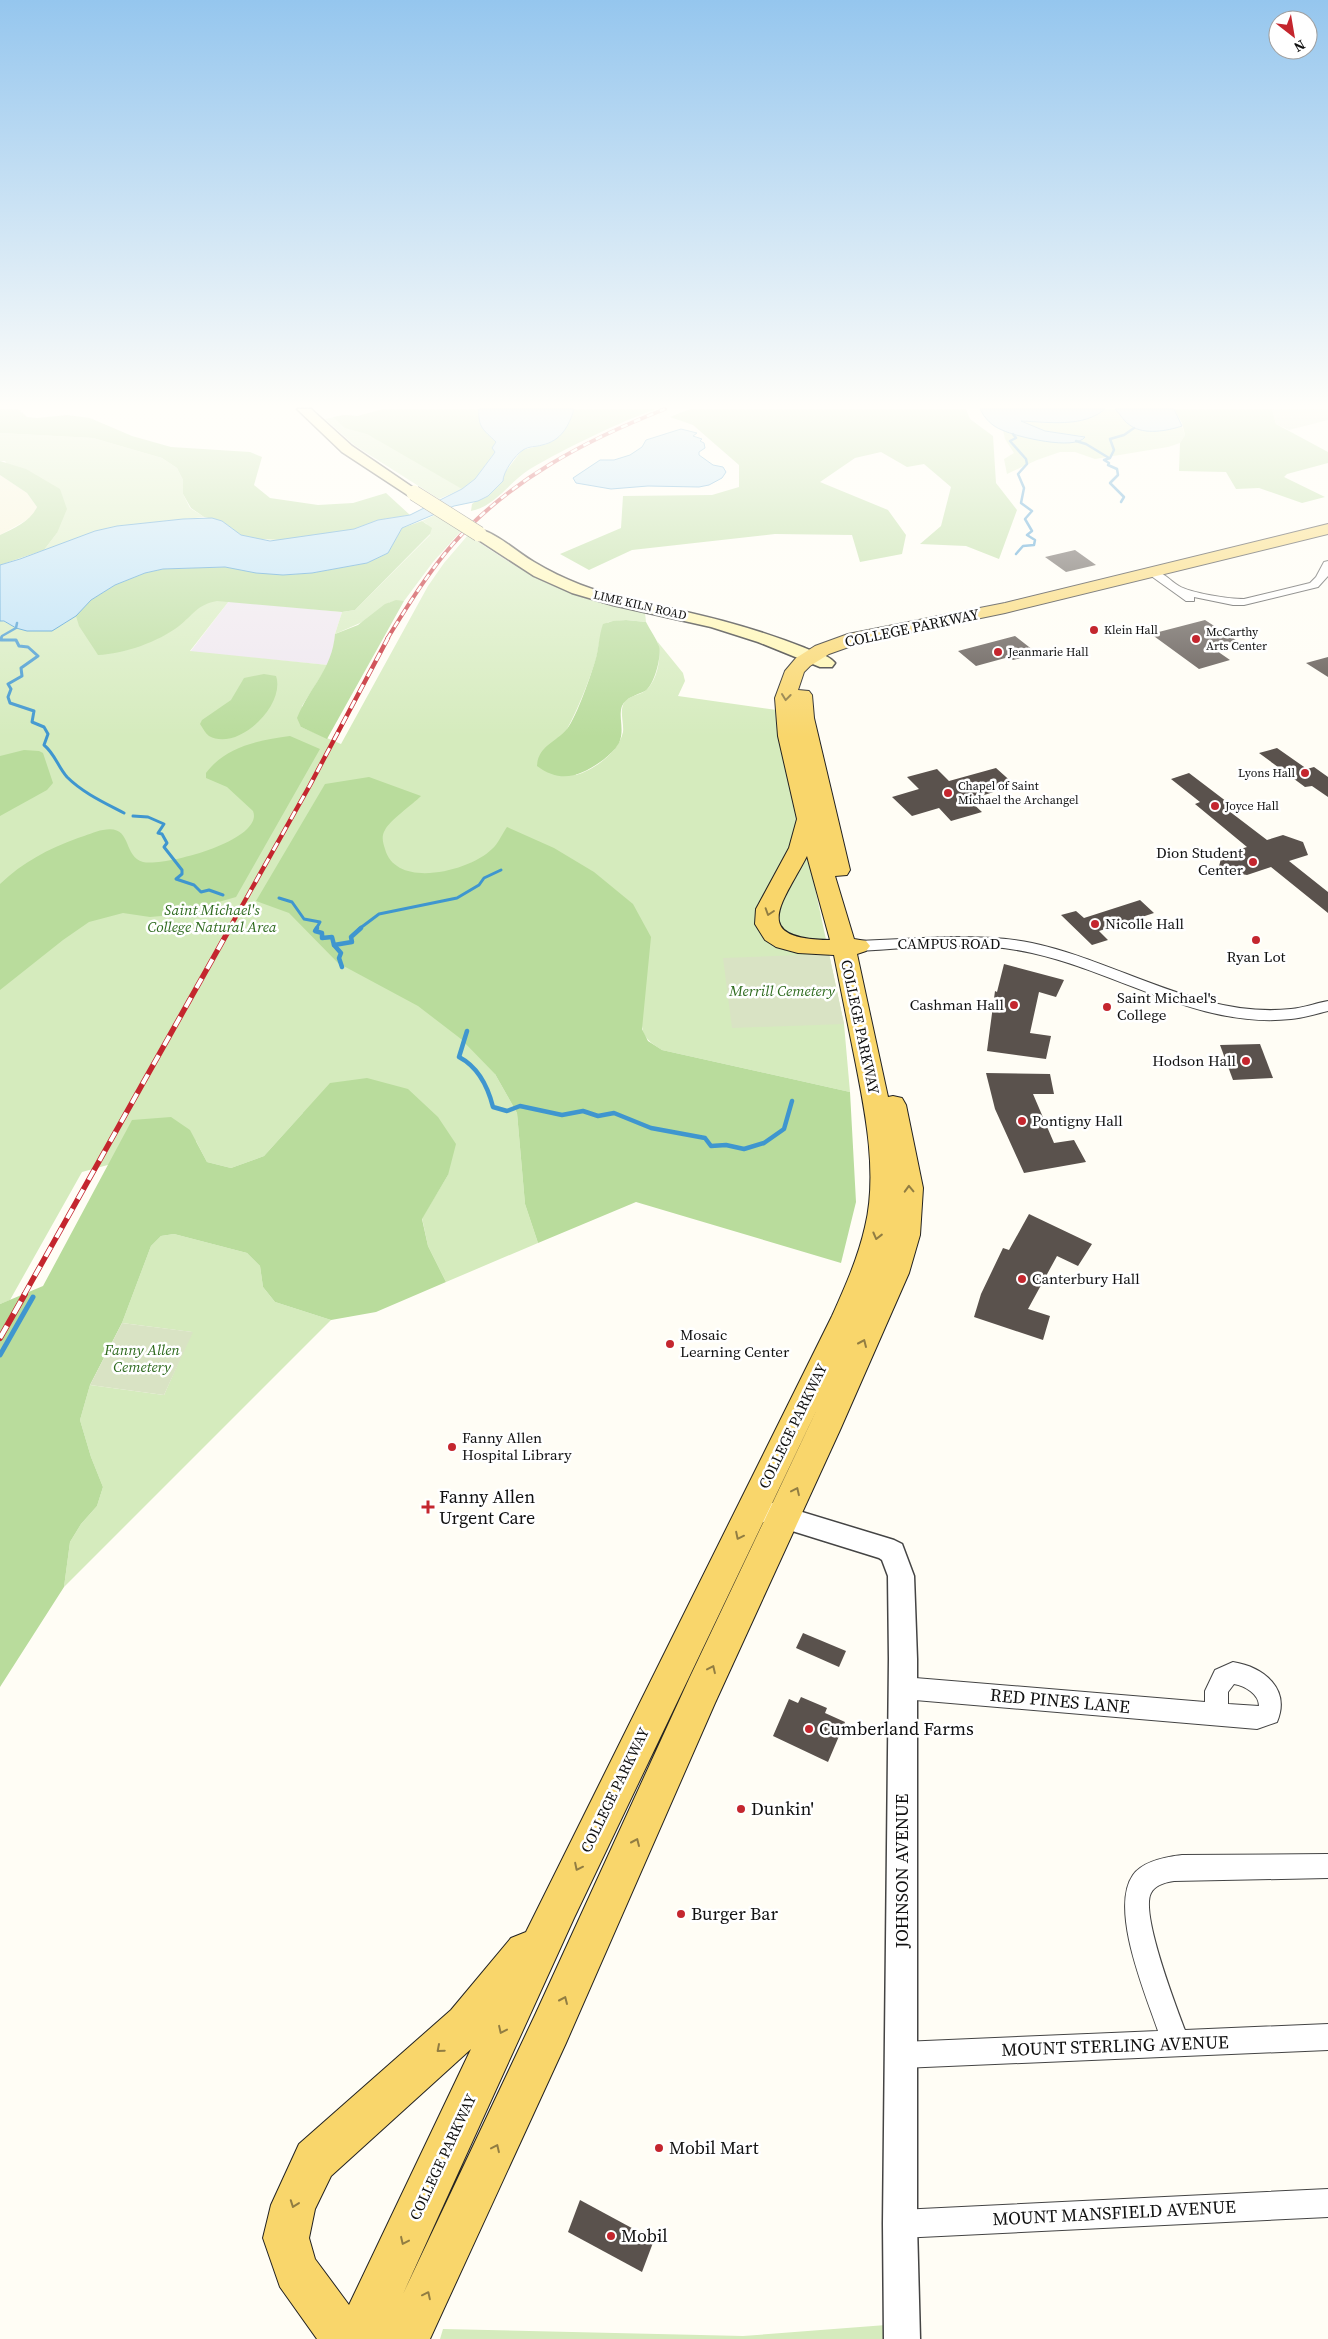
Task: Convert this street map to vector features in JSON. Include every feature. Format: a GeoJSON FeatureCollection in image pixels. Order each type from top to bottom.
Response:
{"type":"FeatureCollection","features":[{"type":"Feature","properties":{"kind":"main road","name":"LIME KILN ROAD"},"geometry":{"type":"LineString","coordinates":[[454,518],[544,574],[569,586],[612,601],[698,618],[731,628],[815,662]]}},
{"type":"Feature","properties":{"kind":"main road","name":"COLLEGE PARKWAY"},"geometry":{"type":"LineString","coordinates":[[834,885],[807,819],[785,711],[786,688],[795,671],[815,662],[861,648],[1006,608],[1328,529]]}},
{"type":"Feature","properties":{"kind":"main road","name":"COLLEGE PARKWAY"},"geometry":{"type":"LineString","coordinates":[[358,2339],[560,1904],[668,1682],[768,1512],[894,1273],[906,1236],[909,1188],[907,1170],[834,885],[802,706],[801,698],[815,662]]}},
{"type":"Feature","properties":{"kind":"main road"},"geometry":{"type":"LineString","coordinates":[[807,819],[800,848],[766,917],[770,932],[788,944],[851,946]]}},
{"type":"Feature","properties":{"kind":"main road"},"geometry":{"type":"LineString","coordinates":[[782,885],[805,880],[834,885]]}},
{"type":"Feature","properties":{"kind":"main road","name":"COLLEGE PARKWAY"},"geometry":{"type":"LineString","coordinates":[[406,2339],[567,1994],[691,1714],[768,1512]]}},
{"type":"Feature","properties":{"kind":"main road"},"geometry":{"type":"LineString","coordinates":[[668,1682],[691,1714]]}},
{"type":"Feature","properties":{"kind":"main road"},"geometry":{"type":"LineString","coordinates":[[347,2339],[319,2305],[296,2271],[286,2238],[293,2205],[315,2160],[466,2025],[511,1972],[560,1904]]}},
{"type":"Feature","properties":{"kind":"street"},"geometry":{"type":"LineString","coordinates":[[1154,573],[1182,591],[1196,603],[1213,609],[1226,609],[1314,585],[1321,579],[1328,564]]}},
{"type":"Feature","properties":{"kind":"street","name":"CAMPUS ROAD"},"geometry":{"type":"LineString","coordinates":[[851,946],[936,942],[1001,943],[1056,954],[1178,998],[1226,1009],[1285,1014],[1328,1006]]}},
{"type":"Feature","properties":{"kind":"street","name":"JOHNSON AVENUE"},"geometry":{"type":"LineString","coordinates":[[768,1512],[874,1543],[893,1552],[901,1576],[903,1688],[900,2224],[902,2339]]}},
{"type":"Feature","properties":{"kind":"street","name":"RED PINES LANE"},"geometry":{"type":"LineString","coordinates":[[903,1688],[1216,1714]]}},
{"type":"Feature","properties":{"kind":"street"},"geometry":{"type":"LineString","coordinates":[[1176,2043],[1139,1928],[1136,1906],[1138,1892],[1145,1880],[1156,1873],[1170,1868],[1328,1866]]}},
{"type":"Feature","properties":{"kind":"street","name":"MOUNT STERLING AVENUE"},"geometry":{"type":"LineString","coordinates":[[902,2055],[1328,2037]]}},
{"type":"Feature","properties":{"kind":"street","name":"MOUNT MANSFIELD AVENUE"},"geometry":{"type":"LineString","coordinates":[[900,2224],[1328,2202]]}},
{"type":"Feature","properties":{"kind":"shaded area"},"geometry":{"type":"Polygon","coordinates":[[[0,518],[29,518],[25,521],[0,535],[0,518]]]}},
{"type":"Feature","properties":{"kind":"shaded area"},"geometry":{"type":"Polygon","coordinates":[[[229,601],[342,612],[335,634],[334,651],[328,665],[190,652],[229,601]]]}},
{"type":"Feature","properties":{"kind":"green space"},"geometry":{"type":"Polygon","coordinates":[[[29,518],[63,518],[57,533],[44,550],[0,565],[0,535],[29,518]]]}},
{"type":"Feature","properties":{"kind":"green space"},"geometry":{"type":"Polygon","coordinates":[[[46,518],[193,518],[117,526],[95,531],[44,550],[57,533],[46,518]]]}},
{"type":"Feature","properties":{"kind":"green space"},"geometry":{"type":"Polygon","coordinates":[[[209,518],[390,518],[378,520],[354,529],[283,540],[256,539],[241,535],[222,521],[209,518]]]}},
{"type":"Feature","properties":{"kind":"green space"},"geometry":{"type":"Polygon","coordinates":[[[428,518],[440,518],[461,531],[433,562],[404,601],[390,602],[367,620],[335,634],[342,612],[355,610],[430,535],[427,524],[422,521],[428,518]]]}},
{"type":"Feature","properties":{"kind":"green space"},"geometry":{"type":"Polygon","coordinates":[[[622,518],[894,518],[906,535],[902,554],[860,562],[852,535],[775,534],[632,550],[589,570],[560,554],[621,528],[622,518]]]}},
{"type":"Feature","properties":{"kind":"green space"},"geometry":{"type":"Polygon","coordinates":[[[943,518],[1014,518],[999,559],[966,546],[920,544],[941,526],[943,518]]]}},
{"type":"Feature","properties":{"kind":"green space"},"geometry":{"type":"Polygon","coordinates":[[[422,521],[432,528],[430,534],[355,610],[342,612],[217,601],[210,602],[196,610],[171,632],[151,642],[130,650],[98,655],[79,626],[76,616],[91,600],[115,585],[145,573],[163,569],[225,567],[283,575],[312,573],[367,563],[388,553],[402,528],[422,521]]]}},
{"type":"Feature","properties":{"kind":"green space","name":"Saint Michael's College Natural Area"},"geometry":{"type":"Polygon","coordinates":[[[468,535],[517,567],[547,583],[583,597],[645,613],[646,622],[626,620],[608,622],[602,632],[590,677],[567,729],[576,775],[583,773],[605,759],[621,739],[623,732],[623,705],[629,698],[645,691],[656,675],[659,661],[657,641],[683,673],[685,681],[678,696],[777,710],[844,1024],[850,1092],[662,1050],[645,1036],[642,1022],[495,1074],[517,1113],[525,1204],[538,1243],[446,1282],[428,1246],[422,1218],[448,1175],[303,1113],[264,1156],[231,1168],[207,1162],[196,1141],[82,1172],[10,1300],[0,1304],[0,621],[18,628],[31,630],[51,629],[67,622],[91,600],[256,573],[229,601],[190,651],[328,665],[302,706],[301,727],[341,744],[428,586],[444,563],[468,535]]]}},
{"type":"Feature","properties":{"kind":"green space"},"geometry":{"type":"Polygon","coordinates":[[[396,600],[404,601],[327,739],[301,727],[297,718],[330,658],[335,634],[358,625],[385,604],[396,600]]]}},
{"type":"Feature","properties":{"kind":"green space"},"geometry":{"type":"Polygon","coordinates":[[[626,620],[646,622],[659,646],[658,663],[651,683],[645,691],[629,698],[622,706],[621,738],[614,750],[603,760],[579,774],[571,776],[554,775],[546,772],[537,766],[538,759],[544,749],[567,729],[575,715],[594,665],[603,624],[626,620]]]}},
{"type":"Feature","properties":{"kind":"green space"},"geometry":{"type":"Polygon","coordinates":[[[264,674],[276,676],[277,688],[274,700],[267,712],[246,732],[221,739],[209,736],[200,724],[202,720],[231,700],[244,678],[264,674]]]}},
{"type":"Feature","properties":{"kind":"green space"},"geometry":{"type":"Polygon","coordinates":[[[290,736],[320,749],[236,897],[173,915],[150,917],[123,913],[89,922],[0,990],[0,884],[9,876],[27,863],[56,847],[103,830],[112,829],[119,832],[136,859],[143,862],[191,856],[229,841],[244,832],[253,822],[253,811],[227,787],[206,778],[206,773],[223,756],[233,750],[256,742],[290,736]]]}},
{"type":"Feature","properties":{"kind":"green space"},"geometry":{"type":"Polygon","coordinates":[[[24,750],[43,753],[53,783],[47,790],[0,816],[0,756],[24,750]]]}},
{"type":"Feature","properties":{"kind":"green space"},"geometry":{"type":"Polygon","coordinates":[[[369,777],[421,796],[391,822],[383,835],[385,849],[392,862],[403,869],[418,873],[434,873],[468,864],[492,849],[507,827],[554,848],[594,872],[633,904],[651,937],[642,1029],[648,1041],[662,1050],[850,1092],[856,1202],[841,1263],[636,1202],[538,1243],[525,1204],[517,1113],[495,1074],[461,1039],[418,1006],[338,963],[289,913],[256,901],[325,784],[369,777]]]}},
{"type":"Feature","properties":{"kind":"green space","name":"Merrill Cemetery"},"geometry":{"type":"Polygon","coordinates":[[[829,954],[844,1024],[732,1028],[723,958],[829,954]]]}},
{"type":"Feature","properties":{"kind":"green space"},"geometry":{"type":"Polygon","coordinates":[[[367,1078],[408,1089],[438,1117],[456,1144],[448,1175],[422,1219],[428,1246],[446,1282],[376,1312],[331,1320],[275,1302],[263,1287],[260,1266],[247,1253],[174,1234],[161,1236],[151,1246],[122,1323],[90,1385],[80,1420],[91,1457],[103,1487],[97,1506],[81,1524],[70,1542],[64,1587],[0,1687],[0,1304],[43,1286],[132,1120],[171,1117],[190,1130],[207,1162],[231,1168],[264,1156],[330,1083],[367,1078]]]}},
{"type":"Feature","properties":{"kind":"green space"},"geometry":{"type":"Polygon","coordinates":[[[174,1234],[247,1253],[260,1266],[263,1287],[275,1302],[331,1320],[64,1587],[70,1542],[81,1524],[97,1506],[103,1487],[91,1457],[80,1420],[90,1385],[164,1395],[192,1332],[122,1323],[151,1246],[161,1236],[174,1234]]]}},
{"type":"Feature","properties":{"kind":"green space","name":"Fanny Allen Cemetery"},"geometry":{"type":"Polygon","coordinates":[[[122,1323],[193,1332],[164,1395],[90,1385],[122,1323]]]}},
{"type":"Feature","properties":{"kind":"green space"},"geometry":{"type":"Polygon","coordinates":[[[886,2325],[885,2339],[440,2339],[443,2329],[743,2336],[886,2325]]]}},
{"type":"Feature","properties":{"kind":"water"},"geometry":{"type":"Polygon","coordinates":[[[213,518],[222,521],[241,535],[270,541],[354,529],[378,520],[425,518],[402,528],[388,553],[367,563],[312,573],[283,575],[256,573],[225,567],[163,569],[145,573],[115,585],[91,600],[76,616],[52,631],[27,631],[0,621],[0,565],[95,531],[117,526],[183,519],[213,518]]]}},
{"type":"Feature","properties":{"kind":"building"},"geometry":{"type":"Polygon","coordinates":[[[1075,550],[1096,565],[1066,572],[1045,557],[1075,550]]]}},
{"type":"Feature","properties":{"kind":"building","name":"McCarthy Arts Center"},"geometry":{"type":"Polygon","coordinates":[[[1205,620],[1242,644],[1217,651],[1230,660],[1199,669],[1151,634],[1205,620]]]}},
{"type":"Feature","properties":{"kind":"building","name":"Jeanmarie Hall"},"geometry":{"type":"Polygon","coordinates":[[[1015,636],[1038,654],[1013,660],[1009,657],[976,666],[958,651],[1015,636]]]}},
{"type":"Feature","properties":{"kind":"building"},"geometry":{"type":"Polygon","coordinates":[[[1328,657],[1328,677],[1306,663],[1328,657]]]}},
{"type":"Feature","properties":{"kind":"building","name":"Lyons Hall"},"geometry":{"type":"Polygon","coordinates":[[[1277,748],[1307,769],[1314,767],[1328,777],[1328,797],[1312,786],[1305,787],[1259,753],[1277,748]]]}},
{"type":"Feature","properties":{"kind":"building","name":"Chapel of Saint Michael the Archangel"},"geometry":{"type":"Polygon","coordinates":[[[996,768],[1015,785],[969,800],[982,812],[951,821],[939,808],[912,816],[892,797],[919,789],[907,777],[937,769],[949,781],[996,768]]]}},
{"type":"Feature","properties":{"kind":"building"},"geometry":{"type":"Polygon","coordinates":[[[1189,773],[1235,808],[1229,811],[1267,840],[1283,835],[1303,842],[1308,855],[1289,861],[1328,892],[1328,913],[1271,867],[1247,875],[1218,870],[1222,855],[1247,847],[1195,804],[1200,802],[1171,779],[1189,773]]]}},
{"type":"Feature","properties":{"kind":"building","name":"Nicolle Hall"},"geometry":{"type":"Polygon","coordinates":[[[1140,900],[1154,913],[1099,931],[1108,940],[1092,945],[1061,915],[1076,911],[1084,918],[1140,900]]]}},
{"type":"Feature","properties":{"kind":"building","name":"Cashman Hall"},"geometry":{"type":"Polygon","coordinates":[[[1004,964],[1064,980],[1056,997],[1039,992],[1030,1033],[1051,1036],[1046,1059],[987,1051],[995,991],[997,992],[1004,964]]]}},
{"type":"Feature","properties":{"kind":"building","name":"Hodson Hall"},"geometry":{"type":"Polygon","coordinates":[[[1260,1044],[1273,1078],[1233,1080],[1220,1045],[1260,1044]]]}},
{"type":"Feature","properties":{"kind":"building","name":"Pontigny Hall"},"geometry":{"type":"Polygon","coordinates":[[[986,1073],[1050,1074],[1054,1094],[1033,1094],[1054,1143],[1074,1140],[1086,1162],[1024,1173],[995,1109],[986,1073]]]}},
{"type":"Feature","properties":{"kind":"building","name":"Canterbury Hall"},"geometry":{"type":"Polygon","coordinates":[[[1029,1214],[1092,1244],[1078,1266],[1057,1256],[1028,1309],[1050,1316],[1043,1340],[974,1317],[981,1294],[1003,1248],[1009,1250],[1029,1214]]]}},
{"type":"Feature","properties":{"kind":"building"},"geometry":{"type":"Polygon","coordinates":[[[803,1633],[846,1651],[839,1667],[796,1648],[803,1633]]]}},
{"type":"Feature","properties":{"kind":"building","name":"Cumberland Farms"},"geometry":{"type":"Polygon","coordinates":[[[801,1697],[827,1708],[825,1713],[845,1722],[828,1762],[773,1736],[789,1699],[798,1703],[801,1697]]]}},
{"type":"Feature","properties":{"kind":"building","name":"Mobil"},"geometry":{"type":"Polygon","coordinates":[[[580,2200],[654,2240],[642,2272],[568,2232],[580,2200]]]}},
{"type":"Feature","properties":{"kind":"waterway"},"geometry":{"type":"LineString","coordinates":[[1016,554],[1023,546],[1034,545],[1035,540],[1027,535],[1032,531],[1026,518]]}},
{"type":"Feature","properties":{"kind":"waterway"},"geometry":{"type":"LineString","coordinates":[[1,639],[2,636],[16,628],[17,623]]}},
{"type":"Feature","properties":{"kind":"waterway"},"geometry":{"type":"LineString","coordinates":[[1,639],[16,640],[19,646],[28,647],[38,656],[21,668],[22,676],[8,684],[11,689],[8,697],[10,703],[34,711],[32,722],[44,727],[48,734],[44,745],[73,783],[87,793],[124,813]]}},
{"type":"Feature","properties":{"kind":"waterway"},"geometry":{"type":"LineString","coordinates":[[133,816],[148,817],[164,824],[158,833],[162,834],[167,843],[164,847],[182,870],[182,874],[176,879],[194,885],[201,892],[209,890],[223,895]]}},
{"type":"Feature","properties":{"kind":"waterway"},"geometry":{"type":"LineString","coordinates":[[359,929],[379,914],[457,898],[479,885],[484,878],[501,870]]}},
{"type":"Feature","properties":{"kind":"waterway"},"geometry":{"type":"LineString","coordinates":[[279,898],[292,902],[304,919],[320,922],[316,929]]}},
{"type":"Feature","properties":{"kind":"waterway"},"geometry":{"type":"LineString","coordinates":[[317,928],[315,931],[322,933],[322,938],[332,937],[334,945]]}},
{"type":"Feature","properties":{"kind":"waterway"},"geometry":{"type":"LineString","coordinates":[[334,945],[352,942],[351,937],[361,928]]}},
{"type":"Feature","properties":{"kind":"waterway"},"geometry":{"type":"LineString","coordinates":[[334,945],[341,953],[339,958],[342,967]]}},
{"type":"Feature","properties":{"kind":"waterway"},"geometry":{"type":"LineString","coordinates":[[467,1031],[459,1057],[477,1072],[488,1092],[493,1107],[507,1111],[520,1106],[562,1115],[583,1111],[598,1116],[614,1113],[651,1128],[705,1138],[711,1146],[726,1145],[744,1149],[764,1143],[784,1129],[792,1101]]}},
{"type":"Feature","properties":{"kind":"waterway"},"geometry":{"type":"LineString","coordinates":[[0,1355],[33,1297]]}},
{"type":"Feature","properties":{"kind":"railway"},"geometry":{"type":"LineString","coordinates":[[387,639],[434,567],[478,518]]}},
{"type":"Feature","properties":{"kind":"railway"},"geometry":{"type":"LineString","coordinates":[[229,929],[310,785],[388,638]]}},
{"type":"Feature","properties":{"kind":"railway"},"geometry":{"type":"LineString","coordinates":[[24,1295],[230,928]]}},
{"type":"Feature","properties":{"kind":"railway"},"geometry":{"type":"LineString","coordinates":[[0,1338],[25,1294]]}},
{"type":"Feature","properties":{"kind":"place","name":"Klein Hall"},"geometry":{"type":"Point","coordinates":[1094,630]}},
{"type":"Feature","properties":{"kind":"place","name":"McCarthy Arts Center"},"geometry":{"type":"Point","coordinates":[1196,639]}},
{"type":"Feature","properties":{"kind":"place","name":"Jeanmarie Hall"},"geometry":{"type":"Point","coordinates":[998,652]}},
{"type":"Feature","properties":{"kind":"place","name":"Lyons Hall"},"geometry":{"type":"Point","coordinates":[1305,773]}},
{"type":"Feature","properties":{"kind":"place","name":"Chapel of Saint Michael the Archangel"},"geometry":{"type":"Point","coordinates":[948,793]}},
{"type":"Feature","properties":{"kind":"place","name":"Joyce Hall"},"geometry":{"type":"Point","coordinates":[1215,806]}},
{"type":"Feature","properties":{"kind":"place","name":"Dion Student Center"},"geometry":{"type":"Point","coordinates":[1253,862]}},
{"type":"Feature","properties":{"kind":"place","name":"Nicolle Hall"},"geometry":{"type":"Point","coordinates":[1095,924]}},
{"type":"Feature","properties":{"kind":"place","name":"Ryan Lot"},"geometry":{"type":"Point","coordinates":[1256,940]}},
{"type":"Feature","properties":{"kind":"place","name":"Cashman Hall"},"geometry":{"type":"Point","coordinates":[1014,1005]}},
{"type":"Feature","properties":{"kind":"place","name":"Saint Michael's College"},"geometry":{"type":"Point","coordinates":[1107,1007]}},
{"type":"Feature","properties":{"kind":"place","name":"Hodson Hall"},"geometry":{"type":"Point","coordinates":[1246,1061]}},
{"type":"Feature","properties":{"kind":"place","name":"Pontigny Hall"},"geometry":{"type":"Point","coordinates":[1022,1121]}},
{"type":"Feature","properties":{"kind":"place","name":"Canterbury Hall"},"geometry":{"type":"Point","coordinates":[1022,1279]}},
{"type":"Feature","properties":{"kind":"place","name":"Mosaic Learning Center"},"geometry":{"type":"Point","coordinates":[670,1344]}},
{"type":"Feature","properties":{"kind":"place","name":"Fanny Allen Hospital Library"},"geometry":{"type":"Point","coordinates":[452,1447]}},
{"type":"Feature","properties":{"kind":"place","name":"Fanny Allen Urgent Care"},"geometry":{"type":"Point","coordinates":[428,1507]}},
{"type":"Feature","properties":{"kind":"place","name":"Cumberland Farms"},"geometry":{"type":"Point","coordinates":[809,1729]}},
{"type":"Feature","properties":{"kind":"place","name":"Dunkin'"},"geometry":{"type":"Point","coordinates":[741,1809]}},
{"type":"Feature","properties":{"kind":"place","name":"Burger Bar"},"geometry":{"type":"Point","coordinates":[681,1914]}},
{"type":"Feature","properties":{"kind":"place","name":"Mobil Mart"},"geometry":{"type":"Point","coordinates":[659,2148]}},
{"type":"Feature","properties":{"kind":"place","name":"Mobil"},"geometry":{"type":"Point","coordinates":[611,2236]}}]}
